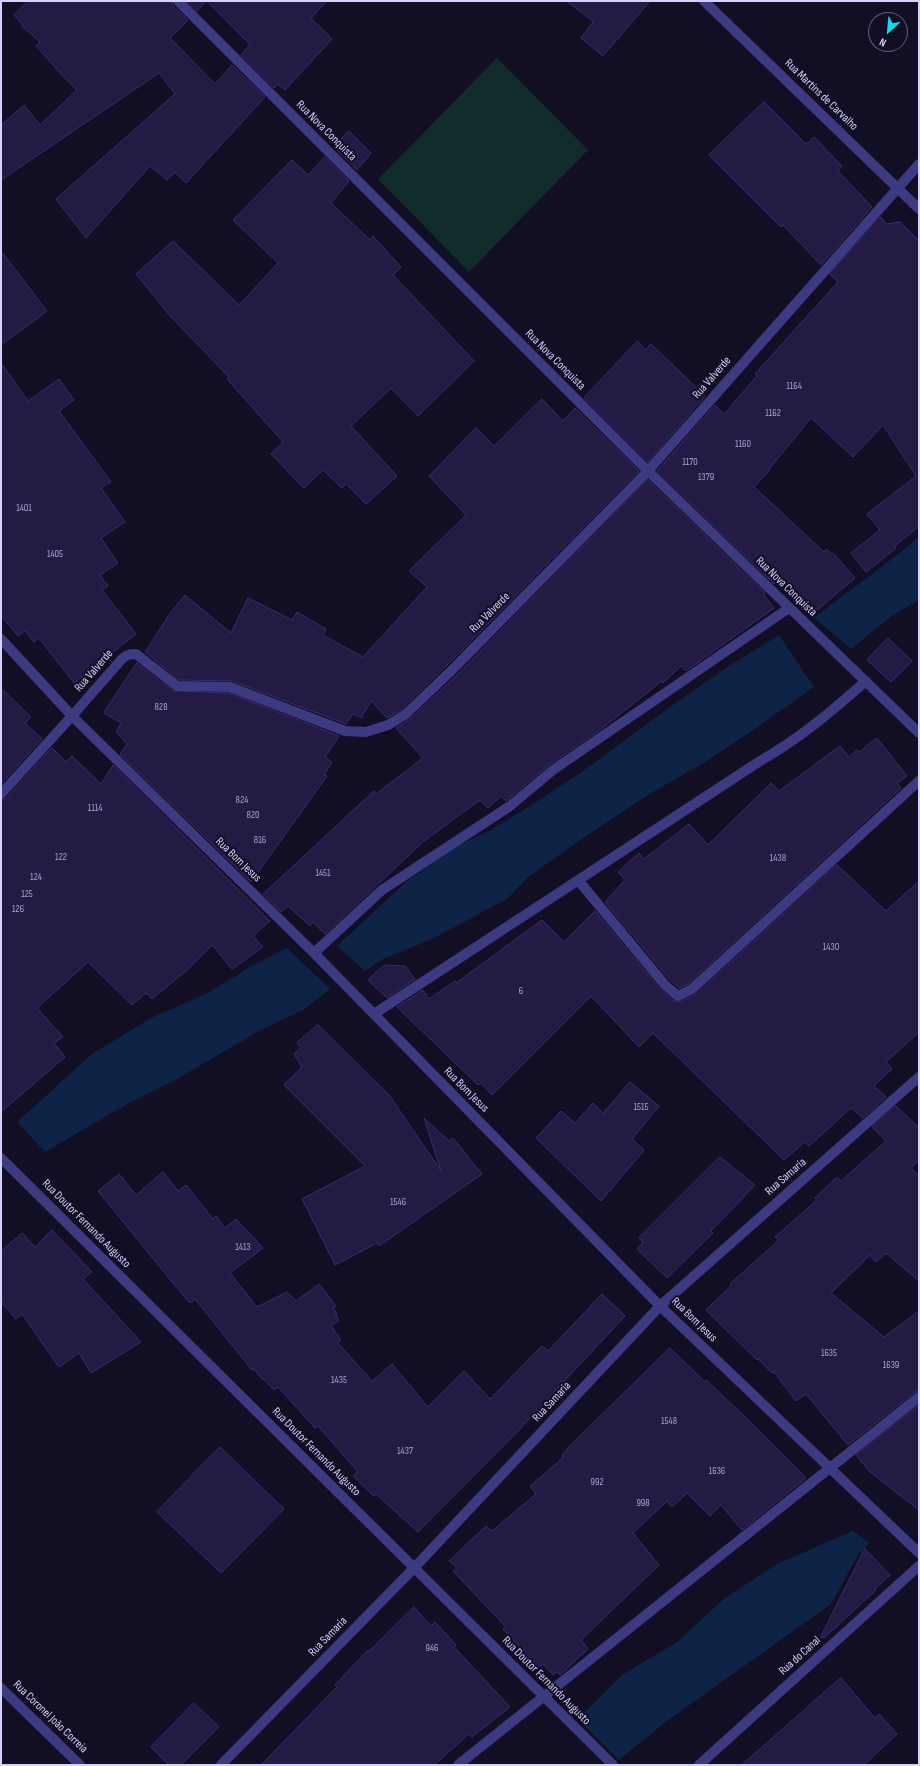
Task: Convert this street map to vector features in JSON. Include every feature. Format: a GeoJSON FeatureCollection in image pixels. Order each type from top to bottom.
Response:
{"type":"FeatureCollection","features":[{"type":"Feature","properties":{"kind":"street","name":"Rua Nova Conquista"},"geometry":{"type":"LineString","coordinates":[[178,1],[648,471],[919,733]]}},
{"type":"Feature","properties":{"kind":"street","name":"Rua Martins de Carvalho"},"geometry":{"type":"LineString","coordinates":[[704,1],[898,187],[919,209]]}},
{"type":"Feature","properties":{"kind":"street","name":"Rua Valverde"},"geometry":{"type":"LineString","coordinates":[[1,794],[121,660],[125,656],[131,654],[136,654],[177,686],[230,687],[346,731],[366,732],[388,725],[406,714],[453,669],[648,471],[919,164]]}},
{"type":"Feature","properties":{"kind":"street"},"geometry":{"type":"LineString","coordinates":[[314,953],[382,890],[500,813],[553,770],[788,608]]}},
{"type":"Feature","properties":{"kind":"street","name":"Rua Bom Jesus"},"geometry":{"type":"LineString","coordinates":[[1,639],[72,716],[314,953],[660,1306],[919,1553]]}},
{"type":"Feature","properties":{"kind":"street"},"geometry":{"type":"LineString","coordinates":[[374,1014],[760,761],[785,747],[818,723],[866,681]]}},
{"type":"Feature","properties":{"kind":"street"},"geometry":{"type":"LineString","coordinates":[[578,880],[665,985],[678,996],[692,989],[919,781]]}},
{"type":"Feature","properties":{"kind":"street","name":"Rua Samaria"},"geometry":{"type":"LineString","coordinates":[[222,1765],[414,1568],[660,1306],[919,1077]]}},
{"type":"Feature","properties":{"kind":"street","name":"Rua Doutor Fernando Augusto"},"geometry":{"type":"LineString","coordinates":[[1,1158],[613,1765]]}},
{"type":"Feature","properties":{"kind":"street"},"geometry":{"type":"LineString","coordinates":[[458,1765],[919,1397]]}},
{"type":"Feature","properties":{"kind":"street","name":"Rua do Canal"},"geometry":{"type":"LineString","coordinates":[[699,1765],[919,1566]]}},
{"type":"Feature","properties":{"kind":"street","name":"Rua Coronel João Correia"},"geometry":{"type":"LineString","coordinates":[[1,1688],[80,1765]]}},
{"type":"Feature","properties":{"kind":"green space"},"geometry":{"type":"Polygon","coordinates":[[[497,58],[588,150],[469,272],[378,179],[497,58]]]}},
{"type":"Feature","properties":{"kind":"water"},"geometry":{"type":"Polygon","coordinates":[[[919,537],[919,600],[893,615],[851,649],[814,618],[893,558],[919,537]]]}},
{"type":"Feature","properties":{"kind":"water"},"geometry":{"type":"Polygon","coordinates":[[[779,635],[814,687],[753,730],[705,762],[648,795],[583,838],[527,878],[507,899],[432,939],[383,959],[365,971],[337,946],[407,881],[459,845],[489,831],[580,773],[684,697],[729,666],[779,635]]]}},
{"type":"Feature","properties":{"kind":"water"},"geometry":{"type":"Polygon","coordinates":[[[287,948],[330,989],[303,1010],[261,1030],[177,1079],[131,1102],[45,1152],[17,1122],[92,1054],[151,1018],[206,994],[250,967],[287,948]]]}},
{"type":"Feature","properties":{"kind":"water"},"geometry":{"type":"Polygon","coordinates":[[[853,1531],[869,1543],[858,1555],[831,1604],[667,1721],[619,1760],[578,1719],[622,1675],[677,1642],[725,1598],[777,1564],[853,1531]]]}},
{"type":"Feature","properties":{"kind":"building"},"geometry":{"type":"Polygon","coordinates":[[[29,1],[172,1],[173,6],[188,20],[170,38],[215,84],[232,65],[265,97],[186,183],[175,172],[167,180],[150,166],[86,238],[56,199],[175,94],[159,73],[1,180],[1,125],[24,105],[40,125],[77,90],[36,46],[40,42],[22,26],[23,25],[14,15],[29,1]]]}},
{"type":"Feature","properties":{"kind":"building"},"geometry":{"type":"Polygon","coordinates":[[[187,1],[206,1],[197,11],[187,1]]]}},
{"type":"Feature","properties":{"kind":"building"},"geometry":{"type":"Polygon","coordinates":[[[207,1],[327,1],[311,18],[332,39],[285,90],[278,84],[274,88],[241,55],[250,45],[207,1]]]}},
{"type":"Feature","properties":{"kind":"building"},"geometry":{"type":"Polygon","coordinates":[[[567,1],[650,1],[603,56],[581,38],[593,22],[567,1]]]}},
{"type":"Feature","properties":{"kind":"building"},"geometry":{"type":"Polygon","coordinates":[[[764,102],[806,144],[814,137],[842,166],[838,171],[872,207],[821,265],[783,225],[781,227],[709,155],[764,102]]]}},
{"type":"Feature","properties":{"kind":"building"},"geometry":{"type":"Polygon","coordinates":[[[349,131],[371,153],[357,170],[334,147],[349,131]]]}},
{"type":"Feature","properties":{"kind":"building"},"geometry":{"type":"Polygon","coordinates":[[[325,157],[349,181],[331,203],[370,240],[373,236],[401,267],[393,275],[474,361],[418,416],[391,388],[351,426],[397,476],[366,504],[346,484],[342,488],[323,470],[304,488],[271,454],[283,442],[227,379],[229,377],[171,317],[136,274],[173,241],[239,305],[278,263],[233,220],[292,160],[308,175],[325,157]]]}},
{"type":"Feature","properties":{"kind":"building"},"geometry":{"type":"Polygon","coordinates":[[[881,217],[886,224],[900,222],[919,241],[919,526],[895,546],[896,548],[866,572],[851,553],[880,530],[867,514],[916,476],[883,425],[853,457],[811,418],[769,469],[770,470],[754,487],[824,552],[827,549],[831,554],[833,553],[855,578],[816,611],[780,578],[774,584],[657,471],[715,405],[724,414],[757,376],[755,374],[838,282],[830,274],[881,217]]]}},
{"type":"Feature","properties":{"kind":"building"},"geometry":{"type":"Polygon","coordinates":[[[1,251],[47,311],[1,345],[1,251]]]}},
{"type":"Feature","properties":{"kind":"building"},"geometry":{"type":"Polygon","coordinates":[[[638,341],[645,350],[651,344],[705,396],[648,462],[584,398],[638,341]]]}},
{"type":"Feature","properties":{"kind":"building"},"geometry":{"type":"Polygon","coordinates":[[[1,363],[28,401],[59,379],[74,400],[59,411],[111,482],[101,488],[125,522],[101,538],[118,563],[100,575],[108,586],[102,590],[136,634],[74,683],[39,638],[34,642],[25,631],[18,636],[1,616],[1,363]]]}},
{"type":"Feature","properties":{"kind":"building"},"geometry":{"type":"Polygon","coordinates":[[[542,399],[563,421],[575,408],[639,471],[402,709],[387,718],[371,701],[361,718],[353,714],[346,724],[232,681],[179,680],[145,652],[171,612],[185,595],[231,633],[248,598],[292,620],[297,612],[326,629],[323,635],[363,657],[427,587],[409,571],[466,515],[429,476],[476,428],[494,446],[542,399]]]}},
{"type":"Feature","properties":{"kind":"building"},"geometry":{"type":"Polygon","coordinates":[[[648,480],[765,593],[763,594],[774,608],[686,671],[681,666],[663,683],[662,681],[600,730],[549,765],[506,801],[501,796],[488,808],[480,800],[424,841],[325,934],[313,922],[310,926],[288,906],[281,912],[263,894],[374,791],[376,794],[423,758],[396,728],[410,719],[458,674],[648,480]]]}},
{"type":"Feature","properties":{"kind":"building"},"geometry":{"type":"Polygon","coordinates":[[[888,638],[912,661],[891,682],[867,660],[888,638]]]}},
{"type":"Feature","properties":{"kind":"building"},"geometry":{"type":"Polygon","coordinates":[[[137,663],[173,691],[229,693],[339,736],[325,757],[332,762],[324,775],[327,776],[251,882],[120,754],[127,744],[116,732],[121,723],[104,713],[137,663]]]}},
{"type":"Feature","properties":{"kind":"building"},"geometry":{"type":"Polygon","coordinates":[[[1,688],[31,717],[25,723],[42,739],[1,784],[1,688]]]}},
{"type":"Feature","properties":{"kind":"building"},"geometry":{"type":"Polygon","coordinates":[[[877,738],[907,776],[897,783],[901,788],[688,984],[679,988],[670,980],[605,902],[625,880],[618,872],[639,853],[644,859],[689,824],[708,845],[771,783],[779,791],[840,746],[849,757],[857,750],[859,752],[877,738]]]}},
{"type":"Feature","properties":{"kind":"building"},"geometry":{"type":"Polygon","coordinates":[[[52,748],[66,762],[72,756],[101,784],[113,765],[270,921],[253,936],[263,947],[232,969],[212,945],[187,970],[152,999],[146,993],[132,1005],[88,962],[37,1008],[63,1037],[54,1043],[65,1057],[1,1112],[1,800],[6,798],[52,748]]]}},
{"type":"Feature","properties":{"kind":"building"},"geometry":{"type":"Polygon","coordinates":[[[837,865],[886,911],[919,881],[919,1032],[886,1062],[892,1069],[874,1086],[886,1097],[863,1118],[851,1108],[809,1146],[805,1142],[784,1160],[653,1033],[639,1047],[591,996],[492,1095],[481,1083],[478,1085],[397,1007],[423,990],[429,999],[455,981],[456,983],[542,920],[564,942],[595,911],[660,989],[674,1001],[680,1002],[696,994],[837,865]]]}},
{"type":"Feature","properties":{"kind":"building"},"geometry":{"type":"Polygon","coordinates":[[[385,965],[405,966],[415,979],[387,998],[368,980],[385,965]]]}},
{"type":"Feature","properties":{"kind":"building"},"geometry":{"type":"Polygon","coordinates":[[[318,1025],[389,1095],[441,1171],[424,1118],[449,1141],[453,1138],[482,1174],[379,1246],[377,1243],[335,1265],[302,1199],[365,1166],[284,1085],[302,1067],[294,1054],[301,1048],[297,1043],[318,1025]]]}},
{"type":"Feature","properties":{"kind":"building"},"geometry":{"type":"Polygon","coordinates":[[[630,1082],[659,1106],[632,1139],[644,1150],[601,1201],[536,1138],[561,1111],[575,1123],[593,1103],[603,1113],[630,1082]]]}},
{"type":"Feature","properties":{"kind":"building"},"geometry":{"type":"Polygon","coordinates":[[[896,1106],[919,1128],[919,1160],[911,1168],[919,1176],[919,1281],[886,1253],[876,1262],[870,1255],[831,1293],[884,1337],[919,1311],[919,1391],[915,1392],[848,1445],[806,1394],[796,1401],[774,1372],[772,1373],[758,1359],[757,1360],[706,1310],[731,1286],[730,1284],[779,1240],[775,1237],[817,1200],[815,1198],[837,1177],[841,1181],[886,1141],[872,1127],[896,1106]]]}},
{"type":"Feature","properties":{"kind":"building"},"geometry":{"type":"Polygon","coordinates":[[[720,1157],[755,1185],[711,1231],[713,1233],[667,1278],[637,1249],[643,1242],[639,1238],[720,1157]]]}},
{"type":"Feature","properties":{"kind":"building"},"geometry":{"type":"Polygon","coordinates":[[[163,1172],[178,1191],[186,1185],[213,1219],[216,1216],[225,1228],[236,1219],[263,1248],[230,1273],[257,1307],[287,1292],[296,1301],[319,1284],[336,1306],[333,1308],[339,1320],[331,1326],[341,1340],[337,1342],[372,1381],[392,1364],[428,1407],[464,1371],[490,1399],[542,1346],[548,1351],[602,1294],[625,1316],[517,1432],[418,1532],[376,1494],[374,1496],[353,1476],[358,1472],[318,1426],[315,1428],[278,1387],[274,1390],[254,1369],[252,1370],[195,1299],[190,1303],[177,1288],[98,1191],[119,1174],[136,1195],[163,1172]]]}},
{"type":"Feature","properties":{"kind":"building"},"geometry":{"type":"Polygon","coordinates":[[[52,1230],[92,1272],[83,1279],[141,1342],[91,1373],[79,1353],[59,1367],[22,1314],[16,1319],[1,1302],[1,1251],[22,1233],[35,1247],[52,1230]]]}},
{"type":"Feature","properties":{"kind":"building"},"geometry":{"type":"Polygon","coordinates":[[[670,1348],[705,1382],[706,1380],[743,1415],[806,1478],[742,1530],[721,1505],[710,1516],[687,1493],[672,1507],[667,1501],[633,1533],[659,1565],[581,1640],[588,1649],[560,1675],[557,1672],[553,1675],[543,1664],[539,1668],[503,1629],[506,1627],[453,1571],[457,1568],[449,1561],[486,1526],[492,1531],[536,1494],[530,1486],[563,1458],[562,1455],[572,1444],[670,1348]]]}},
{"type":"Feature","properties":{"kind":"building"},"geometry":{"type":"Polygon","coordinates":[[[919,1405],[919,1510],[870,1472],[856,1455],[919,1405]]]}},
{"type":"Feature","properties":{"kind":"building"},"geometry":{"type":"Polygon","coordinates":[[[220,1447],[284,1509],[221,1573],[157,1512],[220,1447]]]}},
{"type":"Feature","properties":{"kind":"building"},"geometry":{"type":"Polygon","coordinates":[[[865,1549],[890,1575],[824,1638],[821,1637],[865,1549]]]}},
{"type":"Feature","properties":{"kind":"building"},"geometry":{"type":"Polygon","coordinates":[[[414,1607],[431,1626],[435,1622],[456,1645],[454,1647],[510,1707],[472,1737],[469,1734],[434,1765],[261,1765],[337,1687],[335,1685],[368,1650],[369,1651],[414,1607]]]}},
{"type":"Feature","properties":{"kind":"building"},"geometry":{"type":"Polygon","coordinates":[[[841,1678],[875,1718],[879,1714],[897,1734],[864,1765],[742,1765],[841,1678]]]}},
{"type":"Feature","properties":{"kind":"building"},"geometry":{"type":"Polygon","coordinates":[[[194,1703],[219,1727],[181,1765],[169,1765],[151,1747],[194,1703]]]}}]}
